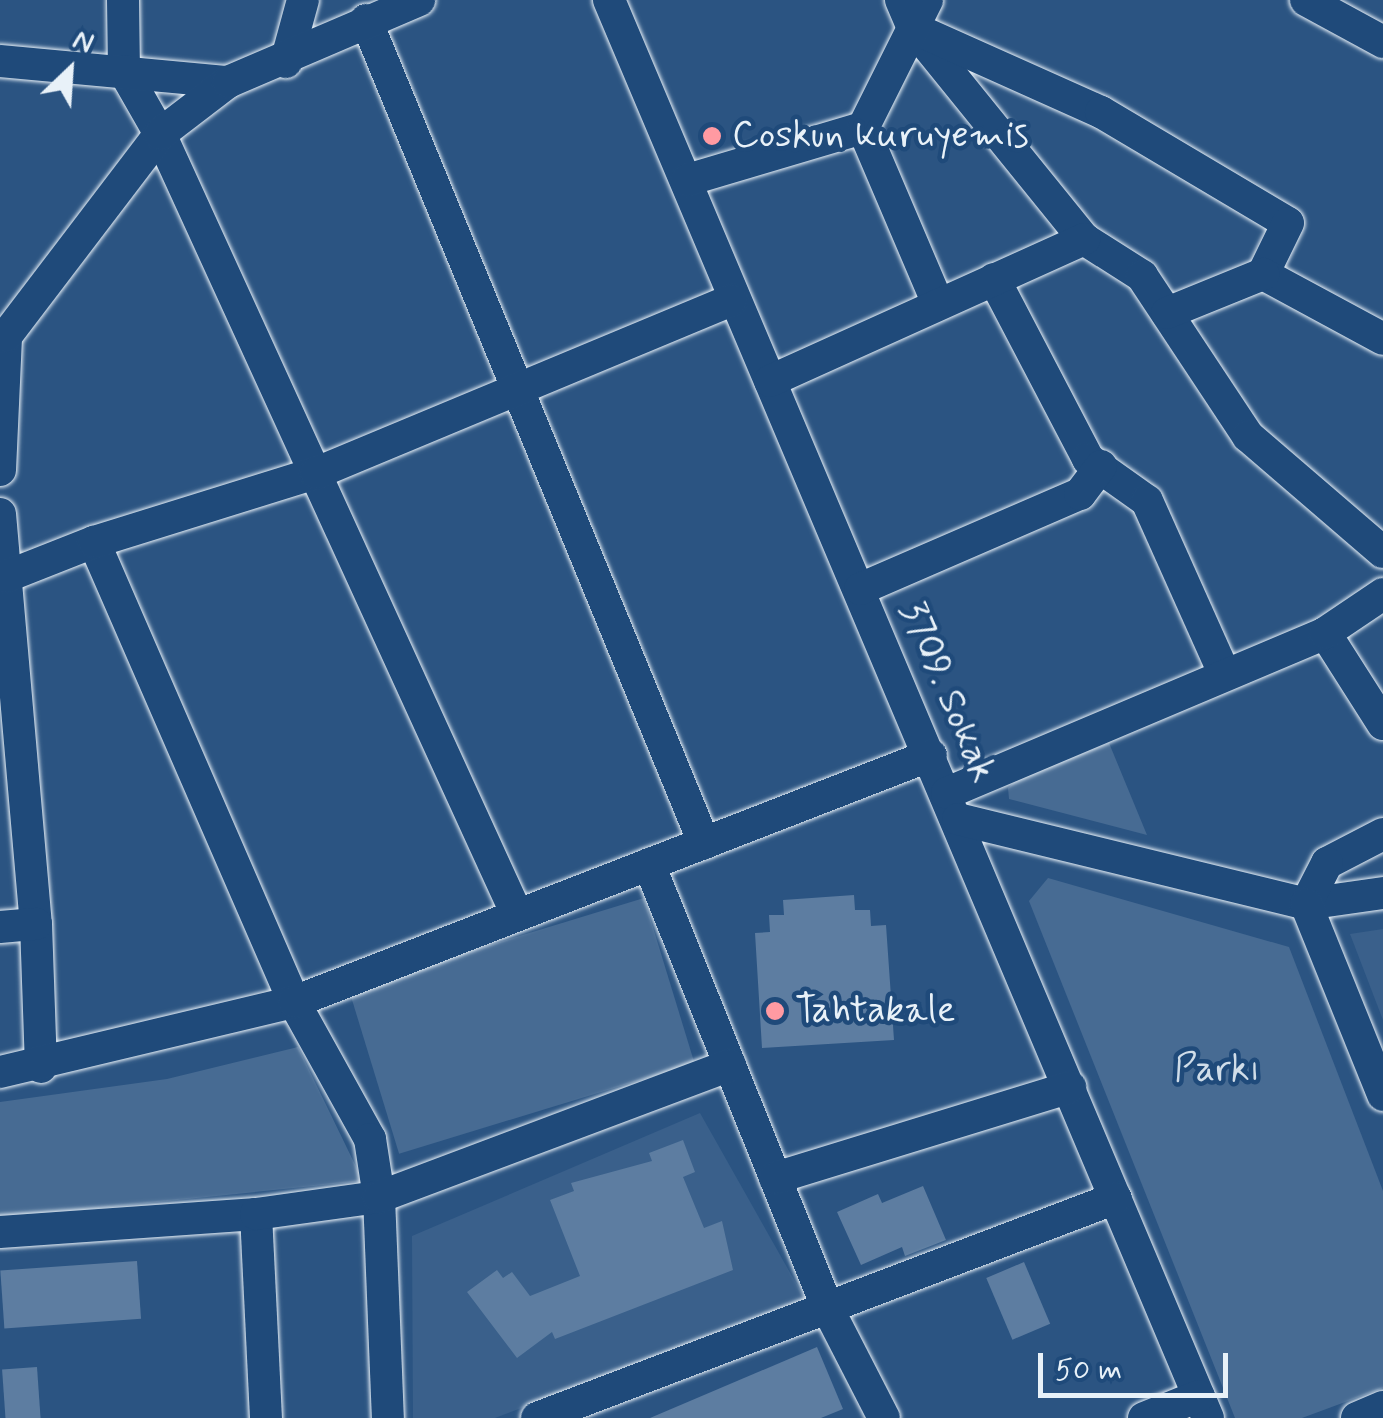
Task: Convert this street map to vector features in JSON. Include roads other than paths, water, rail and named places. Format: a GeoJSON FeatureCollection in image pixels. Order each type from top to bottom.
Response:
{"type":"FeatureCollection","features":[{"type":"Feature","properties":{"kind":"street"},"geometry":{"type":"LineString","coordinates":[[123,0],[124,71],[160,134],[517,916]]}},
{"type":"Feature","properties":{"kind":"street"},"geometry":{"type":"LineString","coordinates":[[286,62],[303,0]]}},
{"type":"Feature","properties":{"kind":"street"},"geometry":{"type":"LineString","coordinates":[[0,470],[3,332],[160,134],[228,82],[286,62],[366,20],[419,0]]}},
{"type":"Feature","properties":{"kind":"street","name":"3709. Sokak"},"geometry":{"type":"LineString","coordinates":[[609,0],[687,180],[730,300],[770,382],[953,806],[1204,1407]]}},
{"type":"Feature","properties":{"kind":"street"},"geometry":{"type":"LineString","coordinates":[[1306,0],[1383,42]]}},
{"type":"Feature","properties":{"kind":"street"},"geometry":{"type":"LineString","coordinates":[[914,9],[863,128],[938,304]]}},
{"type":"Feature","properties":{"kind":"street"},"geometry":{"type":"LineString","coordinates":[[914,9],[1084,239],[1142,276],[1248,436],[1383,552]]}},
{"type":"Feature","properties":{"kind":"street"},"geometry":{"type":"LineString","coordinates":[[914,9],[1102,112],[1288,223],[1263,274],[1167,313]]}},
{"type":"Feature","properties":{"kind":"street"},"geometry":{"type":"LineString","coordinates":[[366,20],[704,843]]}},
{"type":"Feature","properties":{"kind":"street"},"geometry":{"type":"LineString","coordinates":[[0,61],[228,82]]}},
{"type":"Feature","properties":{"kind":"street"},"geometry":{"type":"LineString","coordinates":[[687,180],[863,128]]}},
{"type":"Feature","properties":{"kind":"street"},"geometry":{"type":"LineString","coordinates":[[770,382],[1084,239]]}},
{"type":"Feature","properties":{"kind":"street"},"geometry":{"type":"LineString","coordinates":[[1263,274],[1383,339]]}},
{"type":"Feature","properties":{"kind":"street"},"geometry":{"type":"LineString","coordinates":[[994,279],[1088,460],[1148,502],[1223,671]]}},
{"type":"Feature","properties":{"kind":"street"},"geometry":{"type":"LineString","coordinates":[[6,577],[94,542],[316,473],[730,300]]}},
{"type":"Feature","properties":{"kind":"street"},"geometry":{"type":"LineString","coordinates":[[860,589],[1080,494],[1101,466]]}},
{"type":"Feature","properties":{"kind":"street"},"geometry":{"type":"LineString","coordinates":[[0,514],[6,577],[9,731],[36,924],[41,1067]]}},
{"type":"Feature","properties":{"kind":"street"},"geometry":{"type":"LineString","coordinates":[[94,542],[294,1002],[370,1139],[379,1196],[388,1418]]}},
{"type":"Feature","properties":{"kind":"street"},"geometry":{"type":"LineString","coordinates":[[953,806],[1223,671],[1325,633],[1383,594]]}},
{"type":"Feature","properties":{"kind":"street"},"geometry":{"type":"LineString","coordinates":[[1325,633],[1383,724]]}},
{"type":"Feature","properties":{"kind":"street"},"geometry":{"type":"LineString","coordinates":[[0,1072],[41,1067],[294,1002],[931,755]]}},
{"type":"Feature","properties":{"kind":"street"},"geometry":{"type":"LineString","coordinates":[[953,806],[1306,904],[1383,893]]}},
{"type":"Feature","properties":{"kind":"street"},"geometry":{"type":"LineString","coordinates":[[1383,834],[1327,863],[1306,904],[1383,1095]]}},
{"type":"Feature","properties":{"kind":"street"},"geometry":{"type":"LineString","coordinates":[[649,864],[829,1311],[884,1418]]}},
{"type":"Feature","properties":{"kind":"street"},"geometry":{"type":"LineString","coordinates":[[0,928],[36,924]]}},
{"type":"Feature","properties":{"kind":"street"},"geometry":{"type":"LineString","coordinates":[[0,1232],[256,1214],[379,1196],[730,1065]]}},
{"type":"Feature","properties":{"kind":"street"},"geometry":{"type":"LineString","coordinates":[[775,1178],[1070,1087]]}},
{"type":"Feature","properties":{"kind":"street"},"geometry":{"type":"LineString","coordinates":[[537,1418],[829,1311],[1116,1198]]}},
{"type":"Feature","properties":{"kind":"street"},"geometry":{"type":"LineString","coordinates":[[256,1214],[266,1418]]}},
{"type":"Feature","properties":{"kind":"street"},"geometry":{"type":"LineString","coordinates":[[1144,1418],[1204,1407]]}},
{"type":"Feature","properties":{"kind":"street"},"geometry":{"type":"LineString","coordinates":[[1357,1418],[1383,1407]]}},
{"type":"Feature","properties":{"kind":"place","name":"Coskun kuruyemis"},"geometry":{"type":"Point","coordinates":[712,136]}},
{"type":"Feature","properties":{"kind":"place","name":"Tahtakale"},"geometry":{"type":"Point","coordinates":[775,1011]}},
{"type":"Feature","properties":{"kind":"park label","name":"Parkı"},"geometry":{"type":"Point","coordinates":[1217,1070]}}]}
